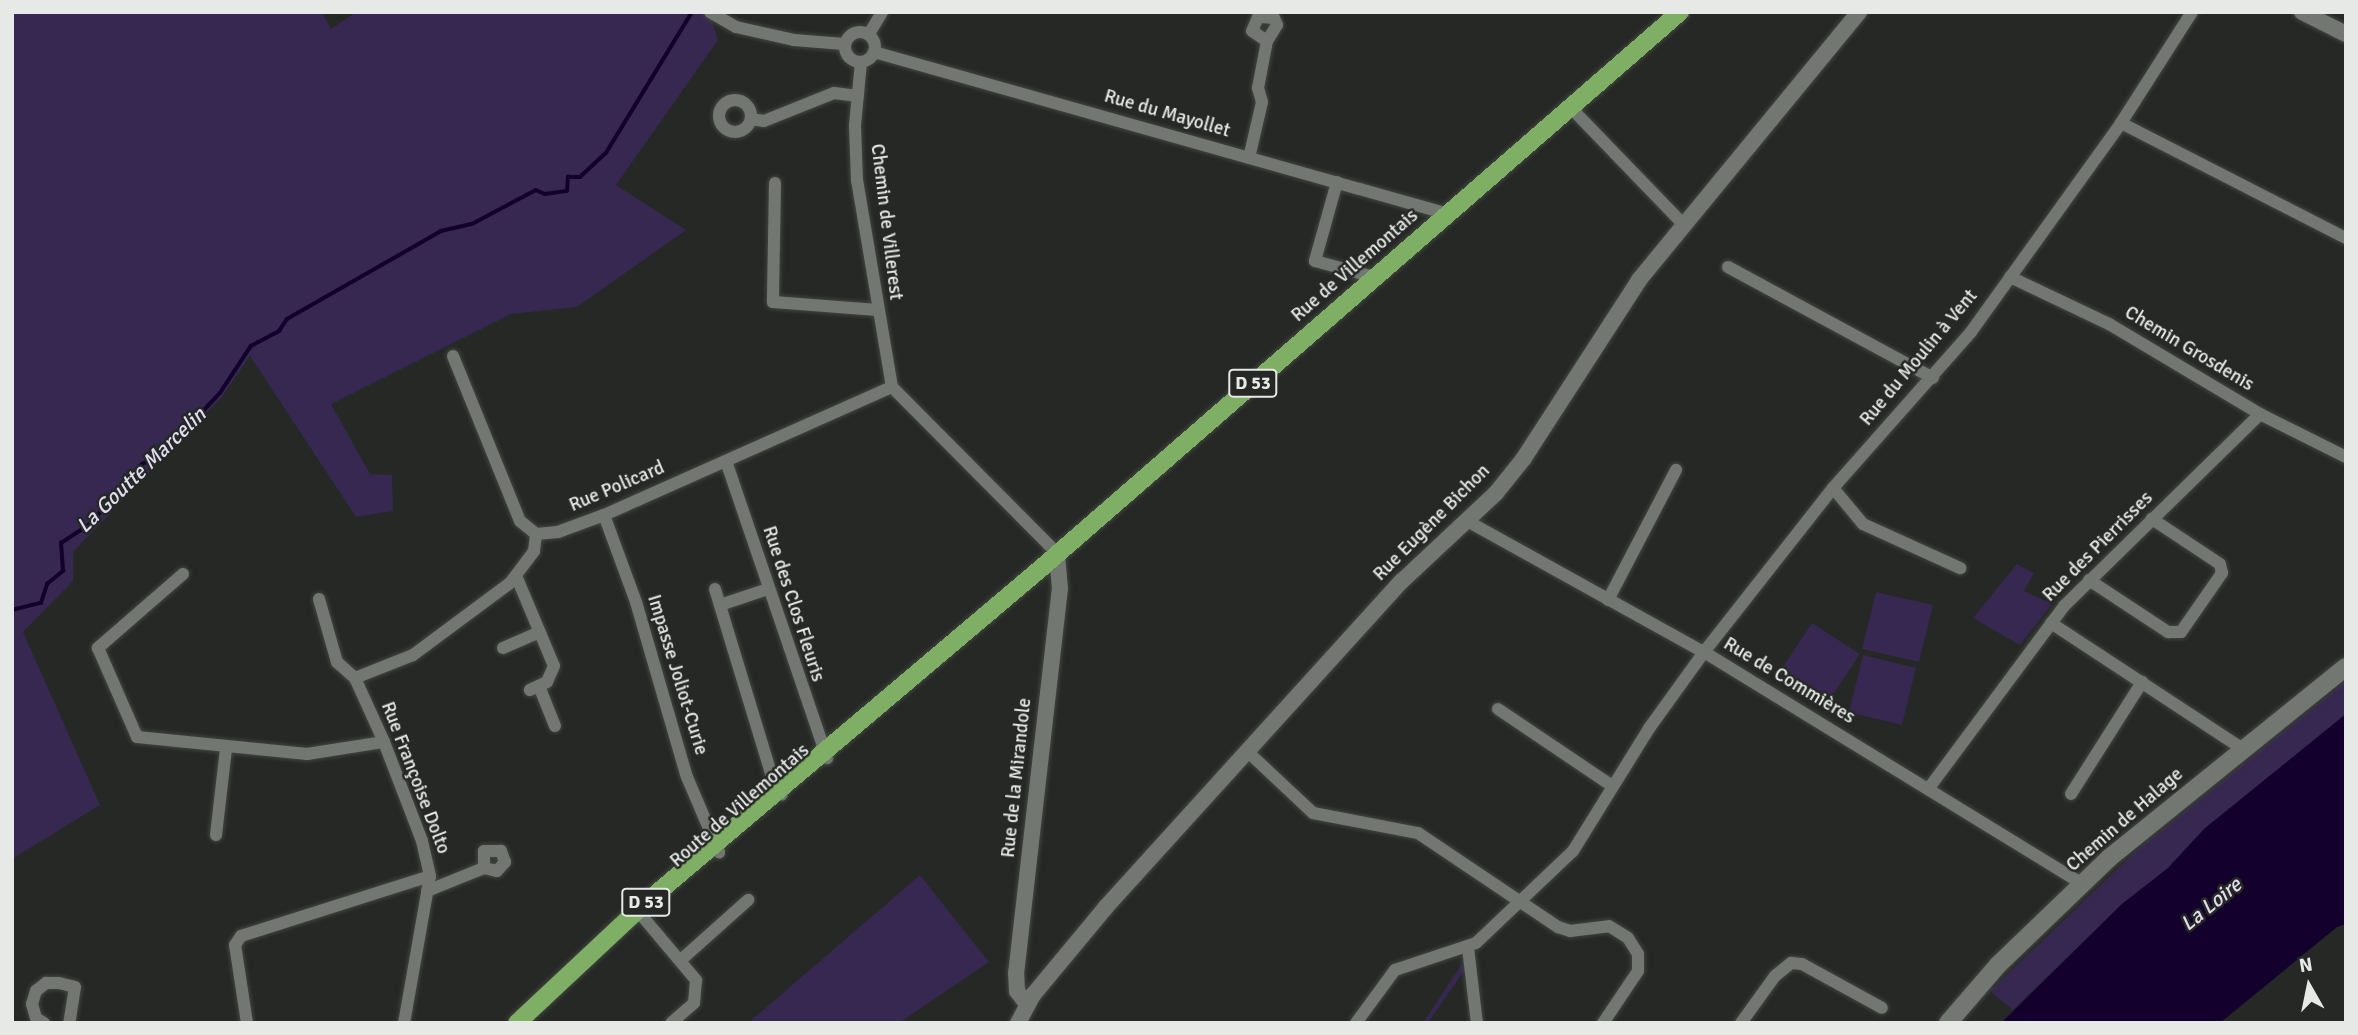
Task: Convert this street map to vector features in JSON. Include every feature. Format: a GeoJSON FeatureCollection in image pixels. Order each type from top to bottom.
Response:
{"type":"FeatureCollection","features":[{"type":"Feature","properties":{"kind":"main road","name":"Rue de Villemontais"},"geometry":{"type":"LineString","coordinates":[[1057,553],[1680,12]]}},
{"type":"Feature","properties":{"kind":"main road","name":"Route de Villemontais"},"geometry":{"type":"LineString","coordinates":[[517,1023],[1057,553]]}},
{"type":"Feature","properties":{"kind":"main road","name":"Chemin de Halage"},"geometry":{"type":"LineString","coordinates":[[1948,1023],[1999,964],[2082,884],[2241,748],[2346,667]]}},
{"type":"Feature","properties":{"kind":"street"},"geometry":{"type":"LineString","coordinates":[[710,12],[736,27],[844,44]]}},
{"type":"Feature","properties":{"kind":"street"},"geometry":{"type":"LineString","coordinates":[[844,44],[847,56],[861,62],[874,52],[869,34],[882,12]]}},
{"type":"Feature","properties":{"kind":"street","name":"Rue Eugène Bichon"},"geometry":{"type":"LineString","coordinates":[[1018,1023],[1027,1004],[1106,907],[1402,581],[1469,522],[1524,458],[1639,280],[1859,12]]}},
{"type":"Feature","properties":{"kind":"street","name":"Rue du Moulin à Vent"},"geometry":{"type":"LineString","coordinates":[[1468,948],[1564,861],[1704,652],[1833,488],[1933,378],[2121,123],[2192,12]]}},
{"type":"Feature","properties":{"kind":"street"},"geometry":{"type":"LineString","coordinates":[[2302,12],[2346,34]]}},
{"type":"Feature","properties":{"kind":"street"},"geometry":{"type":"LineString","coordinates":[[844,44],[856,32],[869,34]]}},
{"type":"Feature","properties":{"kind":"street"},"geometry":{"type":"LineString","coordinates":[[1249,158],[1262,102],[1258,88],[1267,41]]}},
{"type":"Feature","properties":{"kind":"street","name":"Rue du Mayollet"},"geometry":{"type":"LineString","coordinates":[[874,52],[1448,214]]}},
{"type":"Feature","properties":{"kind":"street","name":"Chemin de Villerest"},"geometry":{"type":"LineString","coordinates":[[861,62],[857,180],[892,387]]}},
{"type":"Feature","properties":{"kind":"street"},"geometry":{"type":"LineString","coordinates":[[751,119],[764,121],[834,93],[858,96]]}},
{"type":"Feature","properties":{"kind":"street"},"geometry":{"type":"LineString","coordinates":[[1571,108],[1683,224]]}},
{"type":"Feature","properties":{"kind":"street"},"geometry":{"type":"LineString","coordinates":[[2121,123],[2346,239]]}},
{"type":"Feature","properties":{"kind":"street"},"geometry":{"type":"LineString","coordinates":[[775,183],[773,302],[878,310]]}},
{"type":"Feature","properties":{"kind":"street"},"geometry":{"type":"LineString","coordinates":[[1337,183],[1315,261],[1374,278]]}},
{"type":"Feature","properties":{"kind":"street"},"geometry":{"type":"LineString","coordinates":[[1728,268],[1933,378]]}},
{"type":"Feature","properties":{"kind":"street","name":"Chemin Grosdenis"},"geometry":{"type":"LineString","coordinates":[[2010,277],[2109,324],[2260,414],[2346,457]]}},
{"type":"Feature","properties":{"kind":"street"},"geometry":{"type":"LineString","coordinates":[[355,678],[413,655],[517,578],[534,551],[536,534],[520,521],[453,356]]}},
{"type":"Feature","properties":{"kind":"street"},"geometry":{"type":"LineString","coordinates":[[892,387],[1057,553]]}},
{"type":"Feature","properties":{"kind":"street","name":"Rue Policard"},"geometry":{"type":"LineString","coordinates":[[536,534],[558,532],[604,515],[892,387]]}},
{"type":"Feature","properties":{"kind":"street","name":"Rue des Pierrisses"},"geometry":{"type":"LineString","coordinates":[[1929,788],[2051,623],[2089,580],[2260,414]]}},
{"type":"Feature","properties":{"kind":"street","name":"Rue des Clos Fleuris"},"geometry":{"type":"LineString","coordinates":[[726,461],[825,754]]}},
{"type":"Feature","properties":{"kind":"street"},"geometry":{"type":"LineString","coordinates":[[1608,600],[1676,470]]}},
{"type":"Feature","properties":{"kind":"street"},"geometry":{"type":"LineString","coordinates":[[1833,488],[1863,524],[1960,568]]}},
{"type":"Feature","properties":{"kind":"street","name":"Impasse Joliot-Curie"},"geometry":{"type":"LineString","coordinates":[[604,515],[636,601],[687,778],[716,848]]}},
{"type":"Feature","properties":{"kind":"street"},"geometry":{"type":"LineString","coordinates":[[2089,580],[2168,632],[2181,632],[2222,573],[2220,564],[2152,519]]}},
{"type":"Feature","properties":{"kind":"street","name":"Rue de Commières"},"geometry":{"type":"LineString","coordinates":[[1469,522],[1704,652],[2082,884]]}},
{"type":"Feature","properties":{"kind":"street","name":"Rue de la Mirandole"},"geometry":{"type":"LineString","coordinates":[[1027,1004],[1017,991],[1016,974],[1060,589],[1057,553]]}},
{"type":"Feature","properties":{"kind":"street"},"geometry":{"type":"LineString","coordinates":[[183,574],[98,648],[137,737],[307,754],[384,742]]}},
{"type":"Feature","properties":{"kind":"street"},"geometry":{"type":"LineString","coordinates":[[517,578],[554,666],[547,682],[534,688],[555,726]]}},
{"type":"Feature","properties":{"kind":"street"},"geometry":{"type":"LineString","coordinates":[[715,589],[781,793]]}},
{"type":"Feature","properties":{"kind":"street"},"geometry":{"type":"LineString","coordinates":[[720,605],[768,589]]}},
{"type":"Feature","properties":{"kind":"street","name":"Rue Françoise Dolto"},"geometry":{"type":"LineString","coordinates":[[318,599],[337,662],[355,678],[384,742],[422,841],[430,876],[404,1023]]}},
{"type":"Feature","properties":{"kind":"street"},"geometry":{"type":"LineString","coordinates":[[2051,623],[2241,748]]}},
{"type":"Feature","properties":{"kind":"street"},"geometry":{"type":"LineString","coordinates":[[503,648],[540,632]]}},
{"type":"Feature","properties":{"kind":"street"},"geometry":{"type":"LineString","coordinates":[[2071,794],[2142,682]]}},
{"type":"Feature","properties":{"kind":"street"},"geometry":{"type":"LineString","coordinates":[[1498,709],[1612,786]]}},
{"type":"Feature","properties":{"kind":"street"},"geometry":{"type":"LineString","coordinates":[[216,835],[226,748]]}},
{"type":"Feature","properties":{"kind":"street"},"geometry":{"type":"LineString","coordinates":[[1248,751],[1313,813],[1418,833],[1558,928],[1570,931],[1609,926],[1636,948],[1638,971],[1603,1023]]}},
{"type":"Feature","properties":{"kind":"street"},"geometry":{"type":"LineString","coordinates":[[427,891],[484,868]]}},
{"type":"Feature","properties":{"kind":"street"},"geometry":{"type":"LineString","coordinates":[[247,1023],[235,945],[241,936],[430,876]]}},
{"type":"Feature","properties":{"kind":"street"},"geometry":{"type":"LineString","coordinates":[[682,959],[748,900]]}},
{"type":"Feature","properties":{"kind":"street"},"geometry":{"type":"LineString","coordinates":[[640,914],[682,959],[698,989],[694,1003],[671,1023]]}},
{"type":"Feature","properties":{"kind":"street"},"geometry":{"type":"LineString","coordinates":[[1356,1023],[1395,970],[1468,948],[1477,1023]]}},
{"type":"Feature","properties":{"kind":"street"},"geometry":{"type":"LineString","coordinates":[[1741,1023],[1775,976],[1791,963],[1802,964],[1882,1008]]}},
{"type":"Feature","properties":{"kind":"street"},"geometry":{"type":"LineString","coordinates":[[44,1023],[36,1018],[32,1004],[36,991],[46,983],[59,983],[75,987],[69,1023]]}},
{"type":"Feature","properties":{"kind":"shaded area"},"geometry":{"type":"Polygon","coordinates":[[[12,12],[322,12],[331,29],[356,12],[709,12],[718,40],[616,185],[686,230],[577,307],[511,314],[331,404],[370,474],[392,475],[393,511],[356,517],[250,356],[220,399],[73,552],[73,581],[23,632],[100,805],[12,859],[12,12]]]}},
{"type":"Feature","properties":{"kind":"shaded area"},"geometry":{"type":"Polygon","coordinates":[[[2017,564],[2034,573],[2024,591],[2052,604],[2020,645],[1973,618],[2017,564]]]}},
{"type":"Feature","properties":{"kind":"shaded area"},"geometry":{"type":"Polygon","coordinates":[[[1876,592],[1933,605],[1919,662],[1862,649],[1876,592]]]}},
{"type":"Feature","properties":{"kind":"shaded area"},"geometry":{"type":"Polygon","coordinates":[[[1812,623],[1860,654],[1826,705],[1778,674],[1812,623]]]}},
{"type":"Feature","properties":{"kind":"shaded area"},"geometry":{"type":"Polygon","coordinates":[[[1863,655],[1916,668],[1902,725],[1849,712],[1863,655]]]}},
{"type":"Feature","properties":{"kind":"shaded area"},"geometry":{"type":"Polygon","coordinates":[[[2346,681],[2346,714],[2204,829],[2168,868],[2122,904],[2013,1010],[1990,991],[2138,849],[2346,681]]]}},
{"type":"Feature","properties":{"kind":"shaded area"},"geometry":{"type":"Polygon","coordinates":[[[920,875],[989,962],[899,1023],[748,1023],[920,875]]]}},
{"type":"Feature","properties":{"kind":"shaded area"},"geometry":{"type":"Polygon","coordinates":[[[1463,962],[1464,971],[1428,1023],[1423,1023],[1463,962]]]}},
{"type":"Feature","properties":{"kind":"water","name":"La Loire"},"geometry":{"type":"Polygon","coordinates":[[[2346,714],[2346,924],[2337,927],[2220,1023],[2001,1023],[2122,904],[2168,868],[2204,829],[2346,714]]]}},
{"type":"Feature","properties":{"kind":"waterway","name":"La Goutte Marcelin"},"geometry":{"type":"LineString","coordinates":[[12,610],[41,603],[47,584],[63,571],[61,543],[90,524],[142,464],[163,454],[220,393],[251,346],[279,331],[287,319],[441,231],[472,224],[536,190],[545,194],[567,191],[568,177],[580,177],[606,153],[692,12]]}}]}
